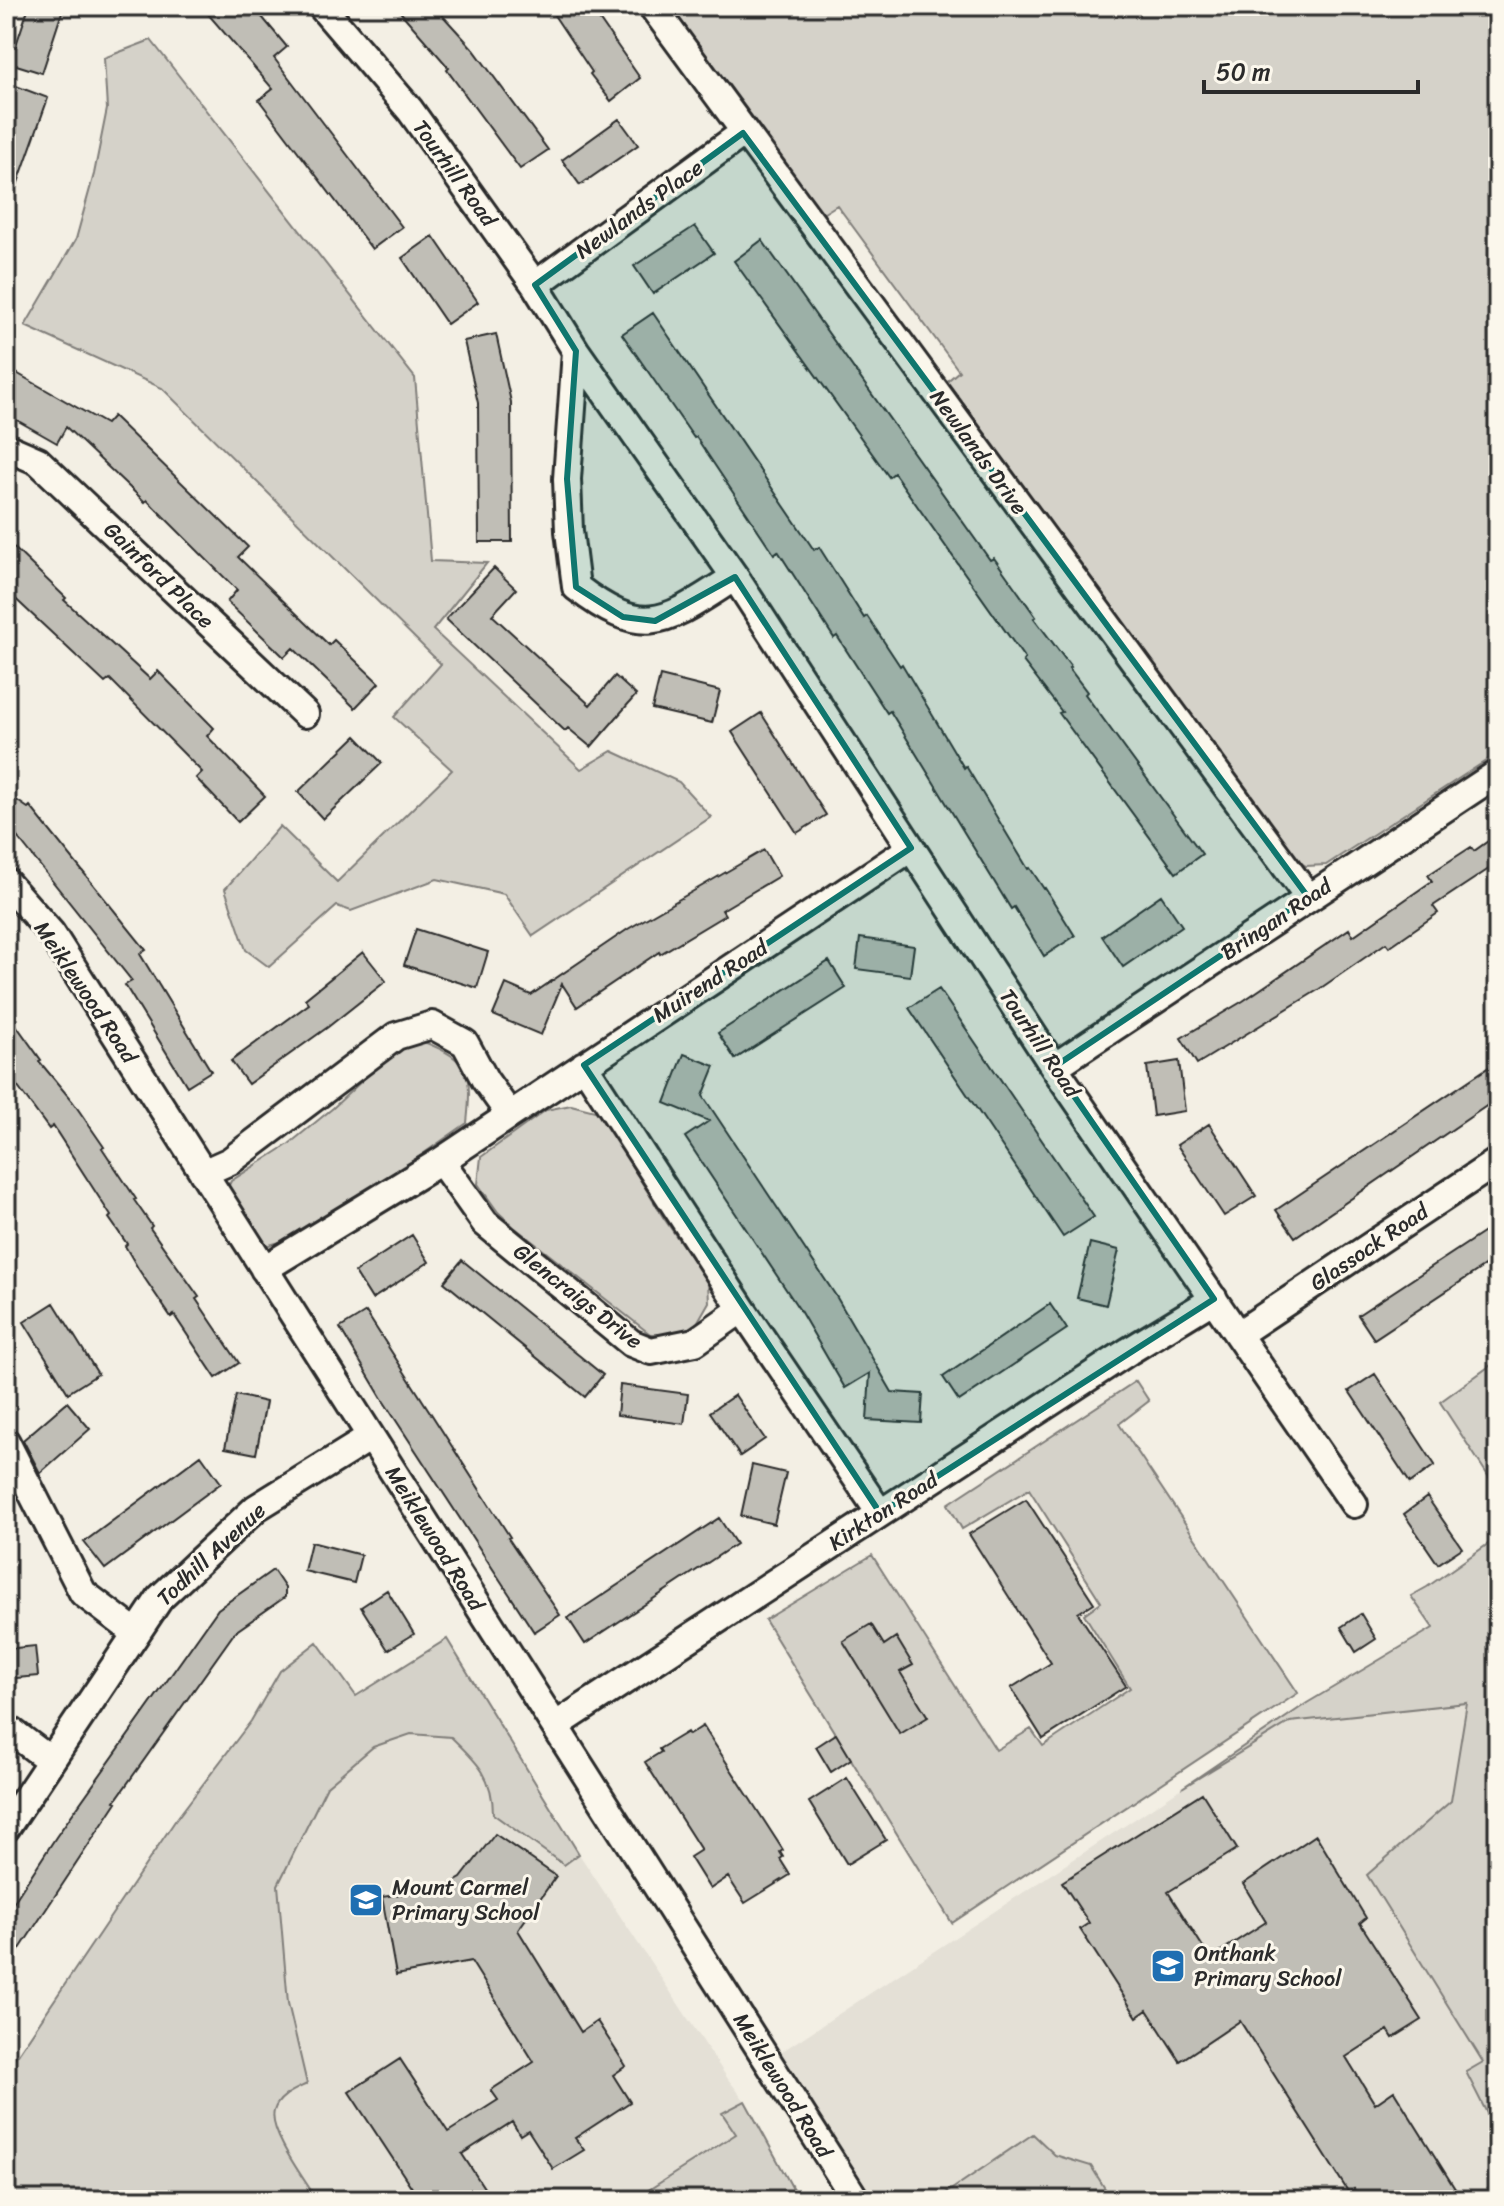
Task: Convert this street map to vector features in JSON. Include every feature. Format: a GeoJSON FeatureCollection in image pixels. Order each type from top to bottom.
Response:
{"type":"FeatureCollection","features":[{"type":"Feature","properties":{"kind":"street","name":"Tourhill Road"},"geometry":{"type":"LineString","coordinates":[[321,6],[410,110],[535,285],[576,351],[735,577],[1054,1067],[1240,1333],[1354,1504]]}},
{"type":"Feature","properties":{"kind":"street","name":"Newlands Drive"},"geometry":{"type":"LineString","coordinates":[[652,6],[1308,897]]}},
{"type":"Feature","properties":{"kind":"street","name":"Newlands Place"},"geometry":{"type":"LineString","coordinates":[[535,285],[743,133]]}},
{"type":"Feature","properties":{"kind":"street"},"geometry":{"type":"LineString","coordinates":[[576,351],[567,479],[576,587],[623,617],[655,621],[686,608],[735,577]]}},
{"type":"Feature","properties":{"kind":"street","name":"Gainford Place"},"geometry":{"type":"LineString","coordinates":[[6,447],[38,461],[305,714]]}},
{"type":"Feature","properties":{"kind":"street","name":"Bringan Road"},"geometry":{"type":"LineString","coordinates":[[1054,1067],[1498,773]]}},
{"type":"Feature","properties":{"kind":"street","name":"Muirend Road"},"geometry":{"type":"LineString","coordinates":[[264,1269],[441,1161],[911,848]]}},
{"type":"Feature","properties":{"kind":"street","name":"Meiklewood Road"},"geometry":{"type":"LineString","coordinates":[[6,882],[51,933],[856,2200]]}},
{"type":"Feature","properties":{"kind":"street"},"geometry":{"type":"LineString","coordinates":[[203,1173],[230,1161],[396,1036],[432,1025],[465,1043],[485,1080],[510,1115]]}},
{"type":"Feature","properties":{"kind":"street"},"geometry":{"type":"LineString","coordinates":[[584,1065],[742,1309],[880,1513]]}},
{"type":"Feature","properties":{"kind":"street","name":"Glencraigs Drive"},"geometry":{"type":"LineString","coordinates":[[441,1161],[485,1223],[631,1343],[651,1351],[695,1342],[742,1309]]}},
{"type":"Feature","properties":{"kind":"street","name":"Glassock Road"},"geometry":{"type":"LineString","coordinates":[[1240,1333],[1498,1161]]}},
{"type":"Feature","properties":{"kind":"street","name":"Kirkton Road"},"geometry":{"type":"LineString","coordinates":[[555,1726],[1129,1351],[1214,1299]]}},
{"type":"Feature","properties":{"kind":"street","name":"Todhill Avenue"},"geometry":{"type":"LineString","coordinates":[[6,1828],[160,1598],[256,1508],[371,1437]]}},
{"type":"Feature","properties":{"kind":"street"},"geometry":{"type":"LineString","coordinates":[[6,1442],[83,1593],[136,1633]]}},
{"type":"Feature","properties":{"kind":"street"},"geometry":{"type":"LineString","coordinates":[[6,1727],[50,1760]]}},
{"type":"Feature","properties":{"kind":"highlighted area"},"geometry":{"type":"Polygon","coordinates":[[[743,133],[1308,897],[1054,1067],[1214,1299],[880,1513],[584,1065],[911,848],[735,577],[655,621],[623,617],[576,587],[567,479],[576,351],[535,285],[743,133]]]}},
{"type":"Feature","properties":{"kind":"shaded area"},"geometry":{"type":"Polygon","coordinates":[[[670,6],[1498,6],[1498,753],[1326,865],[1306,866],[1286,854],[944,384],[959,371],[837,205],[821,215],[670,6]]]}},
{"type":"Feature","properties":{"kind":"shaded area"},"geometry":{"type":"Polygon","coordinates":[[[151,40],[415,378],[431,561],[487,563],[433,630],[581,769],[612,751],[679,782],[711,817],[533,936],[504,894],[437,879],[351,911],[337,906],[269,967],[246,950],[225,889],[280,826],[337,882],[452,770],[394,717],[441,664],[162,388],[25,326],[76,239],[94,174],[107,109],[104,58],[151,40]]]}},
{"type":"Feature","properties":{"kind":"shaded area"},"geometry":{"type":"Polygon","coordinates":[[[424,1042],[451,1056],[465,1071],[469,1093],[467,1123],[387,1179],[292,1239],[265,1246],[250,1236],[226,1191],[231,1181],[289,1144],[333,1108],[401,1044],[424,1042]]]}},
{"type":"Feature","properties":{"kind":"shaded area"},"geometry":{"type":"Polygon","coordinates":[[[571,1105],[599,1112],[663,1217],[708,1282],[709,1302],[697,1323],[679,1334],[650,1334],[514,1227],[498,1212],[478,1184],[481,1157],[546,1110],[571,1105]]]}},
{"type":"Feature","properties":{"kind":"shaded area"},"geometry":{"type":"Polygon","coordinates":[[[1498,1360],[1498,1491],[1440,1402],[1498,1360]]]}},
{"type":"Feature","properties":{"kind":"shaded area"},"geometry":{"type":"Polygon","coordinates":[[[1136,1381],[1149,1401],[1119,1424],[1298,1693],[952,1923],[765,1620],[872,1555],[996,1750],[1031,1729],[1043,1746],[1130,1688],[1084,1614],[1101,1602],[1029,1489],[962,1529],[948,1504],[1136,1381]]]}},
{"type":"Feature","properties":{"kind":"shaded area"},"geometry":{"type":"Polygon","coordinates":[[[1498,1537],[1498,2135],[1466,2072],[1483,2062],[1367,1875],[1451,1801],[1467,1703],[1290,1722],[1182,1788],[1307,1703],[1433,1628],[1411,1596],[1498,1537]]]}},
{"type":"Feature","properties":{"kind":"shaded area","name":"Mount Carmel Primary School"},"geometry":{"type":"Polygon","coordinates":[[[447,1639],[579,1854],[745,2101],[799,2200],[6,2200],[6,2066],[18,2054],[175,1821],[251,1721],[280,1671],[317,1642],[356,1696],[447,1639]]]}},
{"type":"Feature","properties":{"kind":"shaded area"},"geometry":{"type":"Polygon","coordinates":[[[447,1639],[579,1854],[564,1865],[493,1814],[487,1780],[469,1754],[451,1737],[411,1734],[373,1747],[327,1786],[278,1885],[288,2003],[307,2084],[279,2101],[274,2120],[282,2143],[317,2200],[6,2200],[6,2066],[18,2054],[175,1821],[251,1721],[280,1671],[317,1642],[356,1696],[447,1639]]]}},
{"type":"Feature","properties":{"kind":"shaded area","name":"Onthank Primary School"},"geometry":{"type":"Polygon","coordinates":[[[1468,1703],[1451,1801],[1367,1875],[1483,2062],[1467,2073],[1498,2135],[1498,2200],[869,2200],[775,2056],[1182,1788],[1290,1722],[1468,1703]]]}},
{"type":"Feature","properties":{"kind":"shaded area"},"geometry":{"type":"Polygon","coordinates":[[[745,2101],[799,2200],[633,2200],[736,2134],[722,2113],[745,2101]]]}},
{"type":"Feature","properties":{"kind":"shaded area"},"geometry":{"type":"Polygon","coordinates":[[[1033,2134],[1055,2155],[1091,2166],[1112,2200],[936,2200],[1033,2134]]]}},
{"type":"Feature","properties":{"kind":"building"},"geometry":{"type":"Polygon","coordinates":[[[29,6],[64,6],[42,73],[10,63],[29,6]]]}},
{"type":"Feature","properties":{"kind":"building"},"geometry":{"type":"Polygon","coordinates":[[[201,6],[253,6],[287,47],[274,58],[402,227],[372,249],[259,100],[273,89],[201,6]]]}},
{"type":"Feature","properties":{"kind":"building"},"geometry":{"type":"Polygon","coordinates":[[[395,6],[434,6],[474,50],[548,150],[520,169],[447,70],[449,68],[395,6]]]}},
{"type":"Feature","properties":{"kind":"building"},"geometry":{"type":"Polygon","coordinates":[[[548,6],[590,6],[640,78],[611,101],[590,74],[592,72],[548,6]]]}},
{"type":"Feature","properties":{"kind":"building"},"geometry":{"type":"Polygon","coordinates":[[[16,86],[48,98],[9,208],[6,207],[6,114],[16,86]]]}},
{"type":"Feature","properties":{"kind":"building"},"geometry":{"type":"Polygon","coordinates":[[[619,119],[638,145],[580,185],[562,160],[619,119]]]}},
{"type":"Feature","properties":{"kind":"building"},"geometry":{"type":"Polygon","coordinates":[[[695,226],[714,253],[653,294],[634,266],[695,226]]]}},
{"type":"Feature","properties":{"kind":"building"},"geometry":{"type":"Polygon","coordinates":[[[433,236],[478,302],[447,324],[402,258],[433,236]]]}},
{"type":"Feature","properties":{"kind":"building"},"geometry":{"type":"Polygon","coordinates":[[[762,240],[990,560],[994,558],[1071,667],[1087,692],[1085,694],[1202,854],[1176,873],[1059,713],[1062,712],[1023,661],[1025,659],[894,473],[889,477],[734,261],[762,240]]]}},
{"type":"Feature","properties":{"kind":"building"},"geometry":{"type":"Polygon","coordinates":[[[653,313],[814,550],[819,547],[864,618],[867,616],[900,666],[902,664],[1028,869],[1045,888],[1075,936],[1044,956],[1014,907],[1011,909],[890,711],[887,713],[778,551],[774,554],[622,334],[653,313]]]}},
{"type":"Feature","properties":{"kind":"building"},"geometry":{"type":"Polygon","coordinates":[[[496,334],[511,402],[512,542],[479,542],[478,403],[464,341],[496,334]]]}},
{"type":"Feature","properties":{"kind":"building"},"geometry":{"type":"Polygon","coordinates":[[[6,367],[106,424],[113,416],[248,547],[238,557],[329,645],[334,640],[379,683],[355,708],[293,648],[284,657],[227,602],[237,590],[147,500],[145,502],[66,427],[57,443],[6,414],[6,367]]]}},
{"type":"Feature","properties":{"kind":"building"},"geometry":{"type":"Polygon","coordinates":[[[6,540],[66,598],[64,600],[150,679],[158,671],[214,728],[207,736],[265,796],[238,822],[196,778],[202,772],[110,679],[105,683],[6,590],[6,540]]]}},
{"type":"Feature","properties":{"kind":"building"},"geometry":{"type":"Polygon","coordinates":[[[494,568],[516,589],[492,615],[590,705],[615,676],[636,695],[591,747],[568,728],[565,731],[446,619],[494,568]]]}},
{"type":"Feature","properties":{"kind":"building"},"geometry":{"type":"Polygon","coordinates":[[[660,676],[720,691],[712,723],[652,709],[660,676]]]}},
{"type":"Feature","properties":{"kind":"building"},"geometry":{"type":"Polygon","coordinates":[[[761,713],[826,815],[797,833],[732,732],[761,713]]]}},
{"type":"Feature","properties":{"kind":"building"},"geometry":{"type":"Polygon","coordinates":[[[356,736],[382,763],[323,819],[298,792],[356,736]]]}},
{"type":"Feature","properties":{"kind":"building"},"geometry":{"type":"Polygon","coordinates":[[[6,793],[28,808],[30,806],[146,950],[140,954],[211,1071],[187,1086],[125,985],[132,981],[6,823],[6,793]]]}},
{"type":"Feature","properties":{"kind":"building"},"geometry":{"type":"Polygon","coordinates":[[[1498,834],[1498,863],[1433,906],[1438,913],[1389,947],[1386,943],[1318,990],[1197,1064],[1181,1038],[1243,1001],[1349,929],[1353,936],[1432,881],[1428,875],[1471,847],[1474,851],[1498,834]]]}},
{"type":"Feature","properties":{"kind":"building"},"geometry":{"type":"Polygon","coordinates":[[[764,850],[779,876],[722,910],[725,915],[659,952],[577,1007],[562,984],[541,1035],[493,1015],[506,984],[531,995],[628,929],[764,850]]]}},
{"type":"Feature","properties":{"kind":"building"},"geometry":{"type":"Polygon","coordinates":[[[1161,895],[1182,926],[1123,967],[1102,936],[1161,895]]]}},
{"type":"Feature","properties":{"kind":"building"},"geometry":{"type":"Polygon","coordinates":[[[416,929],[488,952],[477,988],[404,965],[416,929]]]}},
{"type":"Feature","properties":{"kind":"building"},"geometry":{"type":"Polygon","coordinates":[[[860,938],[914,946],[910,976],[856,969],[860,938]]]}},
{"type":"Feature","properties":{"kind":"building"},"geometry":{"type":"Polygon","coordinates":[[[363,952],[386,981],[248,1084],[231,1061],[309,1004],[305,999],[363,952]]]}},
{"type":"Feature","properties":{"kind":"building"},"geometry":{"type":"Polygon","coordinates":[[[829,961],[846,988],[735,1059],[718,1033],[829,961]]]}},
{"type":"Feature","properties":{"kind":"building"},"geometry":{"type":"Polygon","coordinates":[[[939,989],[1094,1217],[1063,1237],[909,1008],[939,989]]]}},
{"type":"Feature","properties":{"kind":"building"},"geometry":{"type":"Polygon","coordinates":[[[6,1011],[39,1061],[73,1102],[104,1147],[152,1226],[150,1228],[199,1297],[196,1299],[239,1363],[216,1378],[139,1270],[125,1246],[127,1244],[109,1218],[111,1216],[53,1126],[49,1129],[6,1071],[6,1011]]]}},
{"type":"Feature","properties":{"kind":"building"},"geometry":{"type":"Polygon","coordinates":[[[684,1054],[715,1066],[703,1096],[836,1296],[892,1392],[923,1394],[921,1423],[867,1420],[870,1373],[845,1388],[799,1309],[685,1137],[709,1121],[665,1103],[684,1054]]]}},
{"type":"Feature","properties":{"kind":"building"},"geometry":{"type":"Polygon","coordinates":[[[1179,1061],[1185,1111],[1153,1116],[1147,1066],[1179,1061]]]}},
{"type":"Feature","properties":{"kind":"building"},"geometry":{"type":"Polygon","coordinates":[[[1498,1061],[1498,1098],[1295,1237],[1276,1210],[1498,1061]]]}},
{"type":"Feature","properties":{"kind":"building"},"geometry":{"type":"Polygon","coordinates":[[[1209,1124],[1256,1196],[1224,1216],[1177,1145],[1209,1124]]]}},
{"type":"Feature","properties":{"kind":"building"},"geometry":{"type":"Polygon","coordinates":[[[1498,1223],[1498,1257],[1374,1339],[1358,1315],[1498,1223]]]}},
{"type":"Feature","properties":{"kind":"building"},"geometry":{"type":"Polygon","coordinates":[[[412,1235],[429,1262],[372,1299],[355,1272],[412,1235]]]}},
{"type":"Feature","properties":{"kind":"building"},"geometry":{"type":"Polygon","coordinates":[[[1090,1243],[1119,1250],[1106,1305],[1077,1298],[1090,1243]]]}},
{"type":"Feature","properties":{"kind":"building"},"geometry":{"type":"Polygon","coordinates":[[[462,1260],[603,1375],[585,1397],[444,1282],[462,1260]]]}},
{"type":"Feature","properties":{"kind":"building"},"geometry":{"type":"Polygon","coordinates":[[[54,1303],[98,1374],[68,1393],[24,1322],[54,1303]]]}},
{"type":"Feature","properties":{"kind":"building"},"geometry":{"type":"Polygon","coordinates":[[[1050,1304],[1067,1329],[959,1401],[943,1377],[1050,1304]]]}},
{"type":"Feature","properties":{"kind":"building"},"geometry":{"type":"Polygon","coordinates":[[[366,1312],[560,1615],[534,1632],[384,1402],[340,1328],[366,1312]]]}},
{"type":"Feature","properties":{"kind":"building"},"geometry":{"type":"Polygon","coordinates":[[[1375,1374],[1435,1465],[1410,1483],[1349,1391],[1375,1374]]]}},
{"type":"Feature","properties":{"kind":"building"},"geometry":{"type":"Polygon","coordinates":[[[620,1385],[688,1394],[684,1424],[617,1415],[620,1385]]]}},
{"type":"Feature","properties":{"kind":"building"},"geometry":{"type":"Polygon","coordinates":[[[236,1395],[266,1402],[256,1454],[225,1448],[236,1395]]]}},
{"type":"Feature","properties":{"kind":"building"},"geometry":{"type":"Polygon","coordinates":[[[735,1395],[765,1439],[740,1456],[710,1412],[735,1395]]]}},
{"type":"Feature","properties":{"kind":"building"},"geometry":{"type":"Polygon","coordinates":[[[67,1402],[90,1429],[40,1473],[23,1440],[67,1402]]]}},
{"type":"Feature","properties":{"kind":"building"},"geometry":{"type":"Polygon","coordinates":[[[201,1455],[221,1483],[105,1569],[84,1542],[201,1455]]]}},
{"type":"Feature","properties":{"kind":"building"},"geometry":{"type":"Polygon","coordinates":[[[752,1465],[786,1473],[774,1524],[741,1516],[752,1465]]]}},
{"type":"Feature","properties":{"kind":"building"},"geometry":{"type":"Polygon","coordinates":[[[1427,1497],[1462,1548],[1438,1564],[1404,1514],[1427,1497]]]}},
{"type":"Feature","properties":{"kind":"building"},"geometry":{"type":"Polygon","coordinates":[[[1026,1499],[1094,1603],[1078,1613],[1126,1686],[1043,1739],[1011,1688],[1051,1663],[969,1534],[1026,1499]]]}},
{"type":"Feature","properties":{"kind":"building"},"geometry":{"type":"Polygon","coordinates":[[[719,1518],[736,1544],[585,1644],[568,1618],[719,1518]]]}},
{"type":"Feature","properties":{"kind":"building"},"geometry":{"type":"Polygon","coordinates":[[[311,1542],[361,1555],[354,1583],[304,1571],[311,1542]]]}},
{"type":"Feature","properties":{"kind":"building"},"geometry":{"type":"Polygon","coordinates":[[[273,1570],[285,1588],[285,1597],[235,1632],[115,1801],[6,1970],[6,1914],[56,1837],[218,1609],[273,1570]]]}},
{"type":"Feature","properties":{"kind":"building"},"geometry":{"type":"Polygon","coordinates":[[[387,1590],[414,1634],[388,1650],[361,1607],[387,1590]]]}},
{"type":"Feature","properties":{"kind":"building"},"geometry":{"type":"Polygon","coordinates":[[[1361,1614],[1376,1639],[1356,1652],[1341,1627],[1361,1614]]]}},
{"type":"Feature","properties":{"kind":"building"},"geometry":{"type":"Polygon","coordinates":[[[871,1624],[884,1645],[896,1637],[913,1665],[900,1672],[928,1717],[900,1734],[843,1641],[871,1624]]]}},
{"type":"Feature","properties":{"kind":"building"},"geometry":{"type":"Polygon","coordinates":[[[35,1646],[38,1676],[6,1679],[6,1649],[35,1646]]]}},
{"type":"Feature","properties":{"kind":"building"},"geometry":{"type":"Polygon","coordinates":[[[703,1726],[783,1850],[780,1859],[790,1875],[745,1903],[728,1877],[710,1889],[690,1857],[701,1850],[645,1762],[661,1752],[659,1749],[703,1726]]]}},
{"type":"Feature","properties":{"kind":"building"},"geometry":{"type":"Polygon","coordinates":[[[836,1734],[851,1759],[831,1772],[816,1747],[836,1734]]]}},
{"type":"Feature","properties":{"kind":"building"},"geometry":{"type":"Polygon","coordinates":[[[847,1778],[886,1840],[847,1864],[809,1802],[847,1778]]]}},
{"type":"Feature","properties":{"kind":"building","name":"Onthank Primary School"},"geometry":{"type":"Polygon","coordinates":[[[1202,1793],[1237,1849],[1168,1892],[1210,1958],[1266,1922],[1243,1884],[1316,1835],[1366,1918],[1360,1923],[1422,2020],[1393,2038],[1388,2030],[1346,2057],[1375,2104],[1394,2091],[1462,2200],[1361,2200],[1354,2189],[1349,2193],[1240,2021],[1180,2061],[1147,2010],[1137,2017],[1080,1929],[1089,1923],[1062,1882],[1202,1793]]]}},
{"type":"Feature","properties":{"kind":"building"},"geometry":{"type":"Polygon","coordinates":[[[495,1834],[556,1876],[518,1930],[581,2032],[597,2021],[626,2066],[613,2075],[630,2102],[575,2138],[584,2150],[553,2169],[528,2130],[520,2135],[512,2122],[462,2154],[492,2200],[420,2200],[349,2092],[400,2059],[448,2132],[498,2100],[491,2090],[534,2062],[471,1961],[396,1975],[382,1897],[445,1887],[461,1878],[495,1834]]]}},
{"type":"Feature","properties":{"kind":"place","name":"Mount Carmel Primary School"},"geometry":{"type":"Point","coordinates":[366,1900]}},
{"type":"Feature","properties":{"kind":"place","name":"Onthank Primary School"},"geometry":{"type":"Point","coordinates":[1168,1966]}}]}
